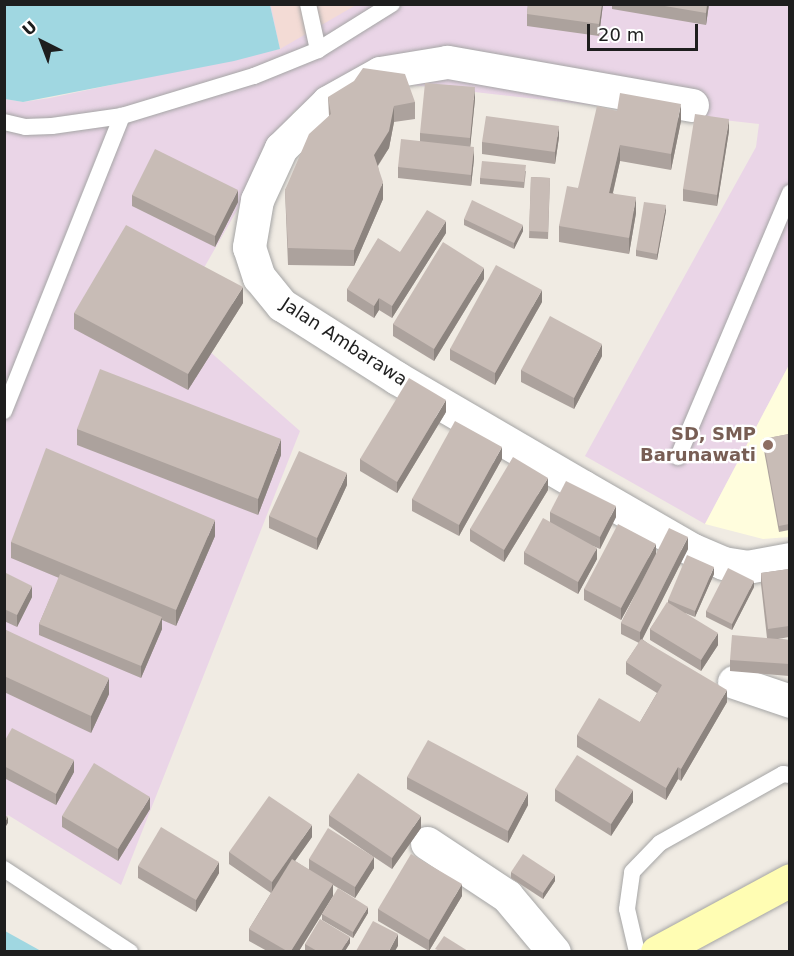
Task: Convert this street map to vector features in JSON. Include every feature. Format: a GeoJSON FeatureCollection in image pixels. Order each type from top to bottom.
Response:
{"type":"FeatureCollection","features":[{"type":"Feature","properties":{"kind":"street","name":"Jalan Ambarawa"},"geometry":{"type":"LineString","coordinates":[[692,105],[447,62],[380,73],[328,102],[281,148],[256,200],[249,247],[259,277],[282,305],[397,378],[582,486],[693,550],[723,563],[747,567],[789,559]]}},
{"type":"Feature","properties":{"kind":"street"},"geometry":{"type":"LineString","coordinates":[[734,682],[789,700]]}},
{"type":"Feature","properties":{"kind":"street"},"geometry":{"type":"LineString","coordinates":[[428,843],[507,896],[554,951]]}},
{"type":"Feature","properties":{"kind":"street"},"geometry":{"type":"LineString","coordinates":[[657,951],[789,880]]}},
{"type":"Feature","properties":{"kind":"lane"},"geometry":{"type":"LineString","coordinates":[[308,4],[318,50]]}},
{"type":"Feature","properties":{"kind":"lane"},"geometry":{"type":"LineString","coordinates":[[4,122],[25,127],[52,126],[122,116],[254,76],[318,50],[392,4]]}},
{"type":"Feature","properties":{"kind":"lane"},"geometry":{"type":"LineString","coordinates":[[4,411],[122,116]]}},
{"type":"Feature","properties":{"kind":"lane"},"geometry":{"type":"LineString","coordinates":[[678,457],[789,194]]}},
{"type":"Feature","properties":{"kind":"lane"},"geometry":{"type":"LineString","coordinates":[[637,951],[627,909],[632,872],[660,843],[783,774],[789,775]]}},
{"type":"Feature","properties":{"kind":"lane"},"geometry":{"type":"LineString","coordinates":[[4,870],[130,951]]}},
{"type":"Feature","properties":{"kind":"shaded area"},"geometry":{"type":"Polygon","coordinates":[[[271,4],[356,5],[280,49],[271,4]]]}},
{"type":"Feature","properties":{"kind":"shaded area"},"geometry":{"type":"Polygon","coordinates":[[[270,5],[789,5],[789,365],[705,524],[585,456],[756,147],[759,124],[367,80],[294,111],[174,320],[300,431],[121,885],[8,815],[5,819],[5,99],[23,102],[50,98],[280,49],[270,5]]]}},
{"type":"Feature","properties":{"kind":"shaded area","name":"SD, SMP Barunawati"},"geometry":{"type":"Polygon","coordinates":[[[789,365],[789,537],[763,539],[705,524],[789,365]]]}},
{"type":"Feature","properties":{"kind":"water"},"geometry":{"type":"Polygon","coordinates":[[[4,5],[270,5],[280,49],[234,61],[23,102],[5,99],[4,5]]]}},
{"type":"Feature","properties":{"kind":"water"},"geometry":{"type":"Polygon","coordinates":[[[5,931],[41,951],[5,951],[5,931]]]}},
{"type":"Feature","properties":{"kind":"building"},"geometry":{"type":"Polygon","coordinates":[[[528,4],[602,4],[599,24],[527,14],[528,4]]]}},
{"type":"Feature","properties":{"kind":"building"},"geometry":{"type":"Polygon","coordinates":[[[653,4],[707,4],[706,13],[653,4]]]}},
{"type":"Feature","properties":{"kind":"building"},"geometry":{"type":"Polygon","coordinates":[[[363,68],[405,74],[415,102],[394,106],[389,131],[374,155],[383,182],[354,250],[288,248],[285,190],[309,134],[331,114],[328,97],[354,81],[363,68]]]}},
{"type":"Feature","properties":{"kind":"building"},"geometry":{"type":"Polygon","coordinates":[[[425,83],[475,87],[470,138],[420,133],[425,83]]]}},
{"type":"Feature","properties":{"kind":"building"},"geometry":{"type":"Polygon","coordinates":[[[620,93],[681,104],[671,154],[620,145],[609,193],[636,197],[629,238],[559,226],[567,186],[578,188],[597,106],[617,111],[620,93]]]}},
{"type":"Feature","properties":{"kind":"building"},"geometry":{"type":"Polygon","coordinates":[[[695,114],[729,119],[717,195],[683,189],[695,114]]]}},
{"type":"Feature","properties":{"kind":"building"},"geometry":{"type":"Polygon","coordinates":[[[486,116],[559,126],[555,152],[482,142],[486,116]]]}},
{"type":"Feature","properties":{"kind":"building"},"geometry":{"type":"Polygon","coordinates":[[[401,139],[474,147],[471,175],[398,167],[401,139]]]}},
{"type":"Feature","properties":{"kind":"building"},"geometry":{"type":"Polygon","coordinates":[[[155,149],[238,190],[215,236],[132,195],[155,149]]]}},
{"type":"Feature","properties":{"kind":"building"},"geometry":{"type":"Polygon","coordinates":[[[482,161],[526,165],[524,182],[480,178],[482,161]]]}},
{"type":"Feature","properties":{"kind":"building"},"geometry":{"type":"Polygon","coordinates":[[[531,177],[550,178],[548,232],[529,231],[531,177]]]}},
{"type":"Feature","properties":{"kind":"building"},"geometry":{"type":"Polygon","coordinates":[[[472,200],[523,225],[514,243],[464,219],[472,200]]]}},
{"type":"Feature","properties":{"kind":"building"},"geometry":{"type":"Polygon","coordinates":[[[644,202],[666,205],[657,254],[636,250],[644,202]]]}},
{"type":"Feature","properties":{"kind":"building"},"geometry":{"type":"Polygon","coordinates":[[[427,210],[446,221],[392,306],[379,298],[374,306],[347,289],[378,238],[400,252],[427,210]]]}},
{"type":"Feature","properties":{"kind":"building"},"geometry":{"type":"Polygon","coordinates":[[[126,225],[243,287],[188,374],[74,313],[126,225]]]}},
{"type":"Feature","properties":{"kind":"building"},"geometry":{"type":"Polygon","coordinates":[[[443,242],[484,268],[434,349],[393,324],[443,242]]]}},
{"type":"Feature","properties":{"kind":"building"},"geometry":{"type":"Polygon","coordinates":[[[496,265],[542,290],[495,373],[450,349],[496,265]]]}},
{"type":"Feature","properties":{"kind":"building"},"geometry":{"type":"Polygon","coordinates":[[[550,316],[602,344],[574,398],[521,370],[550,316]]]}},
{"type":"Feature","properties":{"kind":"building"},"geometry":{"type":"Polygon","coordinates":[[[100,369],[281,439],[258,499],[77,429],[100,369]]]}},
{"type":"Feature","properties":{"kind":"building"},"geometry":{"type":"Polygon","coordinates":[[[409,378],[446,400],[397,482],[360,459],[409,378]]]}},
{"type":"Feature","properties":{"kind":"building"},"geometry":{"type":"Polygon","coordinates":[[[455,421],[502,447],[459,525],[412,499],[455,421]]]}},
{"type":"Feature","properties":{"kind":"building"},"geometry":{"type":"Polygon","coordinates":[[[789,434],[789,524],[779,526],[763,439],[789,434]]]}},
{"type":"Feature","properties":{"kind":"building"},"geometry":{"type":"Polygon","coordinates":[[[46,448],[215,520],[176,610],[11,542],[46,448]]]}},
{"type":"Feature","properties":{"kind":"building"},"geometry":{"type":"Polygon","coordinates":[[[299,451],[347,473],[317,538],[269,516],[299,451]]]}},
{"type":"Feature","properties":{"kind":"building"},"geometry":{"type":"Polygon","coordinates":[[[513,457],[548,478],[504,550],[470,529],[513,457]]]}},
{"type":"Feature","properties":{"kind":"building"},"geometry":{"type":"Polygon","coordinates":[[[566,481],[616,506],[600,537],[550,512],[566,481]]]}},
{"type":"Feature","properties":{"kind":"building"},"geometry":{"type":"Polygon","coordinates":[[[543,518],[597,548],[578,582],[524,552],[543,518]]]}},
{"type":"Feature","properties":{"kind":"building"},"geometry":{"type":"Polygon","coordinates":[[[618,524],[656,544],[621,608],[584,589],[618,524]]]}},
{"type":"Feature","properties":{"kind":"building"},"geometry":{"type":"Polygon","coordinates":[[[669,528],[688,537],[640,632],[621,623],[669,528]]]}},
{"type":"Feature","properties":{"kind":"building"},"geometry":{"type":"Polygon","coordinates":[[[687,555],[714,567],[695,611],[668,600],[687,555]]]}},
{"type":"Feature","properties":{"kind":"building"},"geometry":{"type":"Polygon","coordinates":[[[728,568],[754,581],[732,624],[706,611],[728,568]]]}},
{"type":"Feature","properties":{"kind":"building"},"geometry":{"type":"Polygon","coordinates":[[[789,569],[789,626],[768,629],[761,573],[789,569]]]}},
{"type":"Feature","properties":{"kind":"building"},"geometry":{"type":"Polygon","coordinates":[[[4,572],[32,586],[17,615],[4,609],[4,572]]]}},
{"type":"Feature","properties":{"kind":"building"},"geometry":{"type":"Polygon","coordinates":[[[60,574],[162,617],[141,666],[39,624],[60,574]]]}},
{"type":"Feature","properties":{"kind":"building"},"geometry":{"type":"Polygon","coordinates":[[[667,602],[718,633],[701,660],[650,629],[667,602]]]}},
{"type":"Feature","properties":{"kind":"building"},"geometry":{"type":"Polygon","coordinates":[[[4,629],[109,678],[91,716],[4,676],[4,629]]]}},
{"type":"Feature","properties":{"kind":"building"},"geometry":{"type":"Polygon","coordinates":[[[732,635],[789,640],[789,664],[730,660],[732,635]]]}},
{"type":"Feature","properties":{"kind":"building"},"geometry":{"type":"Polygon","coordinates":[[[641,639],[727,690],[681,769],[678,767],[666,788],[577,735],[599,698],[640,722],[662,685],[626,662],[641,639]]]}},
{"type":"Feature","properties":{"kind":"building"},"geometry":{"type":"Polygon","coordinates":[[[12,728],[74,760],[56,794],[4,766],[4,742],[12,728]]]}},
{"type":"Feature","properties":{"kind":"building"},"geometry":{"type":"Polygon","coordinates":[[[428,740],[528,793],[508,831],[407,777],[428,740]]]}},
{"type":"Feature","properties":{"kind":"building"},"geometry":{"type":"Polygon","coordinates":[[[577,755],[633,790],[611,824],[555,789],[577,755]]]}},
{"type":"Feature","properties":{"kind":"building"},"geometry":{"type":"Polygon","coordinates":[[[94,763],[150,797],[118,849],[62,816],[94,763]]]}},
{"type":"Feature","properties":{"kind":"building"},"geometry":{"type":"Polygon","coordinates":[[[358,773],[421,816],[392,858],[329,815],[358,773]]]}},
{"type":"Feature","properties":{"kind":"building"},"geometry":{"type":"Polygon","coordinates":[[[269,796],[312,825],[272,882],[229,852],[269,796]]]}},
{"type":"Feature","properties":{"kind":"building"},"geometry":{"type":"Polygon","coordinates":[[[161,827],[219,862],[196,900],[138,866],[161,827]]]}},
{"type":"Feature","properties":{"kind":"building"},"geometry":{"type":"Polygon","coordinates":[[[328,828],[374,857],[355,887],[309,859],[328,828]]]}},
{"type":"Feature","properties":{"kind":"building"},"geometry":{"type":"Polygon","coordinates":[[[411,854],[462,884],[429,940],[378,909],[411,854]]]}},
{"type":"Feature","properties":{"kind":"building"},"geometry":{"type":"Polygon","coordinates":[[[523,854],[555,875],[543,893],[511,872],[523,854]]]}},
{"type":"Feature","properties":{"kind":"building"},"geometry":{"type":"Polygon","coordinates":[[[292,859],[333,884],[291,951],[287,951],[249,929],[292,859]]]}},
{"type":"Feature","properties":{"kind":"building"},"geometry":{"type":"Polygon","coordinates":[[[338,888],[368,907],[353,932],[322,914],[338,888]]]}},
{"type":"Feature","properties":{"kind":"building"},"geometry":{"type":"Polygon","coordinates":[[[320,919],[350,937],[341,951],[317,951],[305,944],[320,919]]]}},
{"type":"Feature","properties":{"kind":"building"},"geometry":{"type":"Polygon","coordinates":[[[373,921],[398,934],[389,951],[356,951],[373,921]]]}},
{"type":"Feature","properties":{"kind":"building"},"geometry":{"type":"Polygon","coordinates":[[[444,936],[468,951],[435,949],[444,936]]]}},
{"type":"Feature","properties":{"kind":"place","name":"SD, SMP Barunawati"},"geometry":{"type":"Point","coordinates":[768,445]}}]}
